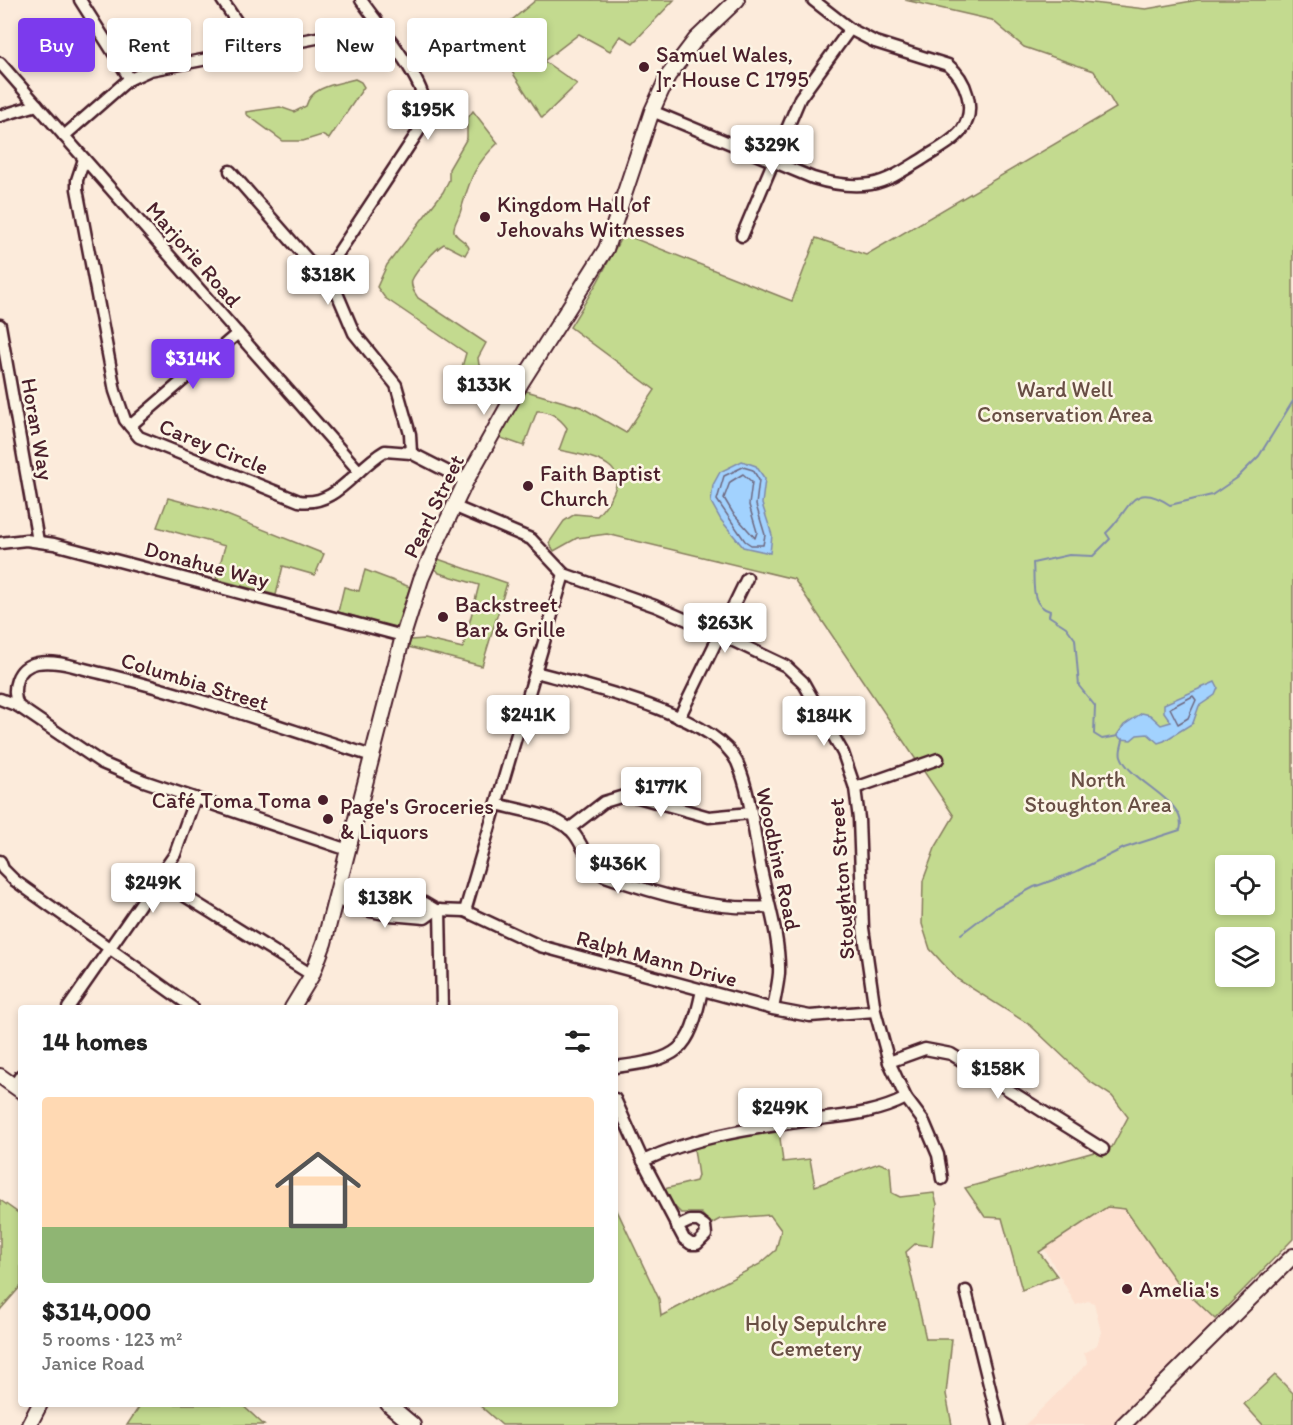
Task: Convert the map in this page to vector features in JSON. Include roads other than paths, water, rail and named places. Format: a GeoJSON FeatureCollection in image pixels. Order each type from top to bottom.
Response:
{"type":"FeatureCollection","features":[{"type":"Feature","properties":{"kind":"main road","name":"Pearl Street"},"geometry":{"type":"LineString","coordinates":[[294,1005],[312,975],[324,943],[403,636],[421,579],[453,506],[521,383],[606,249],[652,111],[681,57],[737,0]]}},
{"type":"Feature","properties":{"kind":"main road"},"geometry":{"type":"LineString","coordinates":[[0,1076],[18,1084]]}},
{"type":"Feature","properties":{"kind":"main road"},"geometry":{"type":"LineString","coordinates":[[1123,1425],[1293,1256]]}},
{"type":"Feature","properties":{"kind":"main road"},"geometry":{"type":"LineString","coordinates":[[29,1425],[38,1407]]}},
{"type":"Feature","properties":{"kind":"main road"},"geometry":{"type":"LineString","coordinates":[[392,1407],[413,1425]]}},
{"type":"Feature","properties":{"kind":"street"},"geometry":{"type":"LineString","coordinates":[[80,0],[130,79]]}},
{"type":"Feature","properties":{"kind":"street"},"geometry":{"type":"LineString","coordinates":[[222,0],[234,18]]}},
{"type":"Feature","properties":{"kind":"street"},"geometry":{"type":"LineString","coordinates":[[361,0],[373,18]]}},
{"type":"Feature","properties":{"kind":"street"},"geometry":{"type":"LineString","coordinates":[[652,111],[833,184],[874,184],[898,174],[950,141],[962,130],[968,116],[969,102],[958,73],[948,65],[898,51],[850,29],[813,0]]}},
{"type":"Feature","properties":{"kind":"street"},"geometry":{"type":"LineString","coordinates":[[742,236],[800,98],[850,29]]}},
{"type":"Feature","properties":{"kind":"street"},"geometry":{"type":"LineString","coordinates":[[323,276],[418,132],[425,114],[418,83],[395,49]]}},
{"type":"Feature","properties":{"kind":"street"},"geometry":{"type":"LineString","coordinates":[[64,136],[130,79],[160,67],[203,59]]}},
{"type":"Feature","properties":{"kind":"street","name":"Marjorie Road"},"geometry":{"type":"LineString","coordinates":[[0,63],[359,471]]}},
{"type":"Feature","properties":{"kind":"street"},"geometry":{"type":"LineString","coordinates":[[0,116],[37,105]]}},
{"type":"Feature","properties":{"kind":"street","name":"Carey Circle"},"geometry":{"type":"LineString","coordinates":[[84,159],[77,180],[77,189],[116,391],[121,411],[130,426],[146,440],[299,501],[313,503],[323,501],[385,451],[411,453],[466,481]]}},
{"type":"Feature","properties":{"kind":"street"},"geometry":{"type":"LineString","coordinates":[[230,171],[323,276],[341,300],[354,333],[396,386],[410,434],[411,453]]}},
{"type":"Feature","properties":{"kind":"street","name":"Horan Way"},"geometry":{"type":"LineString","coordinates":[[0,329],[38,541]]}},
{"type":"Feature","properties":{"kind":"street"},"geometry":{"type":"LineString","coordinates":[[130,426],[238,333]]}},
{"type":"Feature","properties":{"kind":"street","name":"Stoughton Street"},"geometry":{"type":"LineString","coordinates":[[453,506],[531,539],[564,574],[655,606],[786,666],[796,674],[814,699],[843,753],[855,788],[859,819],[863,928],[874,1011],[889,1062],[906,1098],[924,1122],[938,1155],[942,1179]]}},
{"type":"Feature","properties":{"kind":"street","name":"Donahue Way"},"geometry":{"type":"LineString","coordinates":[[0,543],[38,541],[403,636]]}},
{"type":"Feature","properties":{"kind":"street"},"geometry":{"type":"LineString","coordinates":[[465,911],[564,574]]}},
{"type":"Feature","properties":{"kind":"street"},"geometry":{"type":"LineString","coordinates":[[679,718],[747,578]]}},
{"type":"Feature","properties":{"kind":"street","name":"Columbia Street"},"geometry":{"type":"LineString","coordinates":[[0,699],[14,685],[22,671],[33,664],[45,662],[158,687],[372,756]]}},
{"type":"Feature","properties":{"kind":"street","name":"Woodbine Road"},"geometry":{"type":"LineString","coordinates":[[535,672],[626,697],[679,718],[725,747],[736,760],[750,813],[778,961],[773,1009]]}},
{"type":"Feature","properties":{"kind":"street"},"geometry":{"type":"LineString","coordinates":[[14,685],[14,696],[18,706]]}},
{"type":"Feature","properties":{"kind":"street"},"geometry":{"type":"LineString","coordinates":[[0,699],[18,706],[102,763],[144,781],[348,850]]}},
{"type":"Feature","properties":{"kind":"street"},"geometry":{"type":"LineString","coordinates":[[855,788],[938,759]]}},
{"type":"Feature","properties":{"kind":"street"},"geometry":{"type":"LineString","coordinates":[[569,829],[604,802],[624,796],[638,797],[709,817],[750,813]]}},
{"type":"Feature","properties":{"kind":"street"},"geometry":{"type":"LineString","coordinates":[[70,1005],[159,880],[180,845],[195,798]]}},
{"type":"Feature","properties":{"kind":"street"},"geometry":{"type":"LineString","coordinates":[[496,804],[557,822],[569,829],[591,864],[605,876],[715,906],[740,909],[768,907]]}},
{"type":"Feature","properties":{"kind":"street"},"geometry":{"type":"LineString","coordinates":[[0,861],[3,869],[14,880],[189,1005]]}},
{"type":"Feature","properties":{"kind":"street"},"geometry":{"type":"LineString","coordinates":[[159,880],[312,975]]}},
{"type":"Feature","properties":{"kind":"street","name":"Ralph Mann Drive"},"geometry":{"type":"LineString","coordinates":[[336,896],[349,892],[424,903],[438,910],[465,911],[540,946],[773,1009],[810,1016],[874,1011]]}},
{"type":"Feature","properties":{"kind":"street"},"geometry":{"type":"LineString","coordinates":[[438,910],[442,1005]]}},
{"type":"Feature","properties":{"kind":"street"},"geometry":{"type":"LineString","coordinates":[[618,1066],[656,1060],[683,1045],[695,1023],[702,990]]}},
{"type":"Feature","properties":{"kind":"street"},"geometry":{"type":"LineString","coordinates":[[889,1062],[925,1049],[951,1054],[1103,1149]]}},
{"type":"Feature","properties":{"kind":"street"},"geometry":{"type":"LineString","coordinates":[[643,1161],[690,1142],[762,1127],[881,1110],[906,1098]]}},
{"type":"Feature","properties":{"kind":"street"},"geometry":{"type":"LineString","coordinates":[[618,1106],[677,1227]]}},
{"type":"Feature","properties":{"kind":"street"},"geometry":{"type":"LineString","coordinates":[[966,1291],[999,1425]]}},
{"type":"Feature","properties":{"kind":"water"},"geometry":{"type":"Polygon","coordinates":[[[742,461],[756,466],[765,479],[762,504],[772,535],[770,553],[743,547],[721,520],[711,502],[713,485],[720,472],[742,461]]]}},
{"type":"Feature","properties":{"kind":"water"},"geometry":{"type":"Polygon","coordinates":[[[1215,682],[1218,688],[1215,695],[1199,706],[1193,723],[1164,741],[1158,743],[1148,734],[1137,735],[1131,740],[1121,739],[1117,735],[1124,725],[1142,713],[1150,715],[1161,725],[1171,722],[1164,712],[1164,704],[1215,682]]]}},
{"type":"Feature","properties":{"kind":"waterway"},"geometry":{"type":"LineString","coordinates":[[1118,736],[1102,739],[1094,734],[1095,706],[1079,686],[1075,639],[1066,627],[1049,616],[1050,611],[1039,604],[1034,592],[1033,563],[1069,555],[1093,556],[1110,539],[1106,533],[1132,501],[1139,497],[1147,495],[1170,505],[1212,495],[1237,478],[1259,456],[1293,401]]}},
{"type":"Feature","properties":{"kind":"waterway"},"geometry":{"type":"LineString","coordinates":[[961,934],[995,908],[1034,887],[1075,872],[1124,848],[1180,830],[1180,820],[1176,810],[1126,766],[1121,756],[1123,739]]}},
{"type":"Feature","properties":{"kind":"place","name":"Samuel Wales, ]r. House C 1795"},"geometry":{"type":"Point","coordinates":[644,67]}},
{"type":"Feature","properties":{"kind":"place","name":"Kingdom Hall of Jehovahs Witnesses"},"geometry":{"type":"Point","coordinates":[485,217]}},
{"type":"Feature","properties":{"kind":"place","name":"Faith Baptist Church"},"geometry":{"type":"Point","coordinates":[528,486]}},
{"type":"Feature","properties":{"kind":"place","name":"Backstreet Bar & Grille"},"geometry":{"type":"Point","coordinates":[443,617]}},
{"type":"Feature","properties":{"kind":"place","name":"Café Toma Toma"},"geometry":{"type":"Point","coordinates":[323,800]}},
{"type":"Feature","properties":{"kind":"place","name":"Page's Groceries & Liquors"},"geometry":{"type":"Point","coordinates":[328,819]}},
{"type":"Feature","properties":{"kind":"place","name":"Amelia's"},"geometry":{"type":"Point","coordinates":[1127,1289]}},
{"type":"Feature","properties":{"kind":"park label","name":"Ward Well Conservation Area"},"geometry":{"type":"Point","coordinates":[1065,402]}},
{"type":"Feature","properties":{"kind":"park label","name":"North Stoughton Area"},"geometry":{"type":"Point","coordinates":[1098,792]}},
{"type":"Feature","properties":{"kind":"park label","name":"Holy Sepulchre Cemetery"},"geometry":{"type":"Point","coordinates":[816,1336]}}]}
